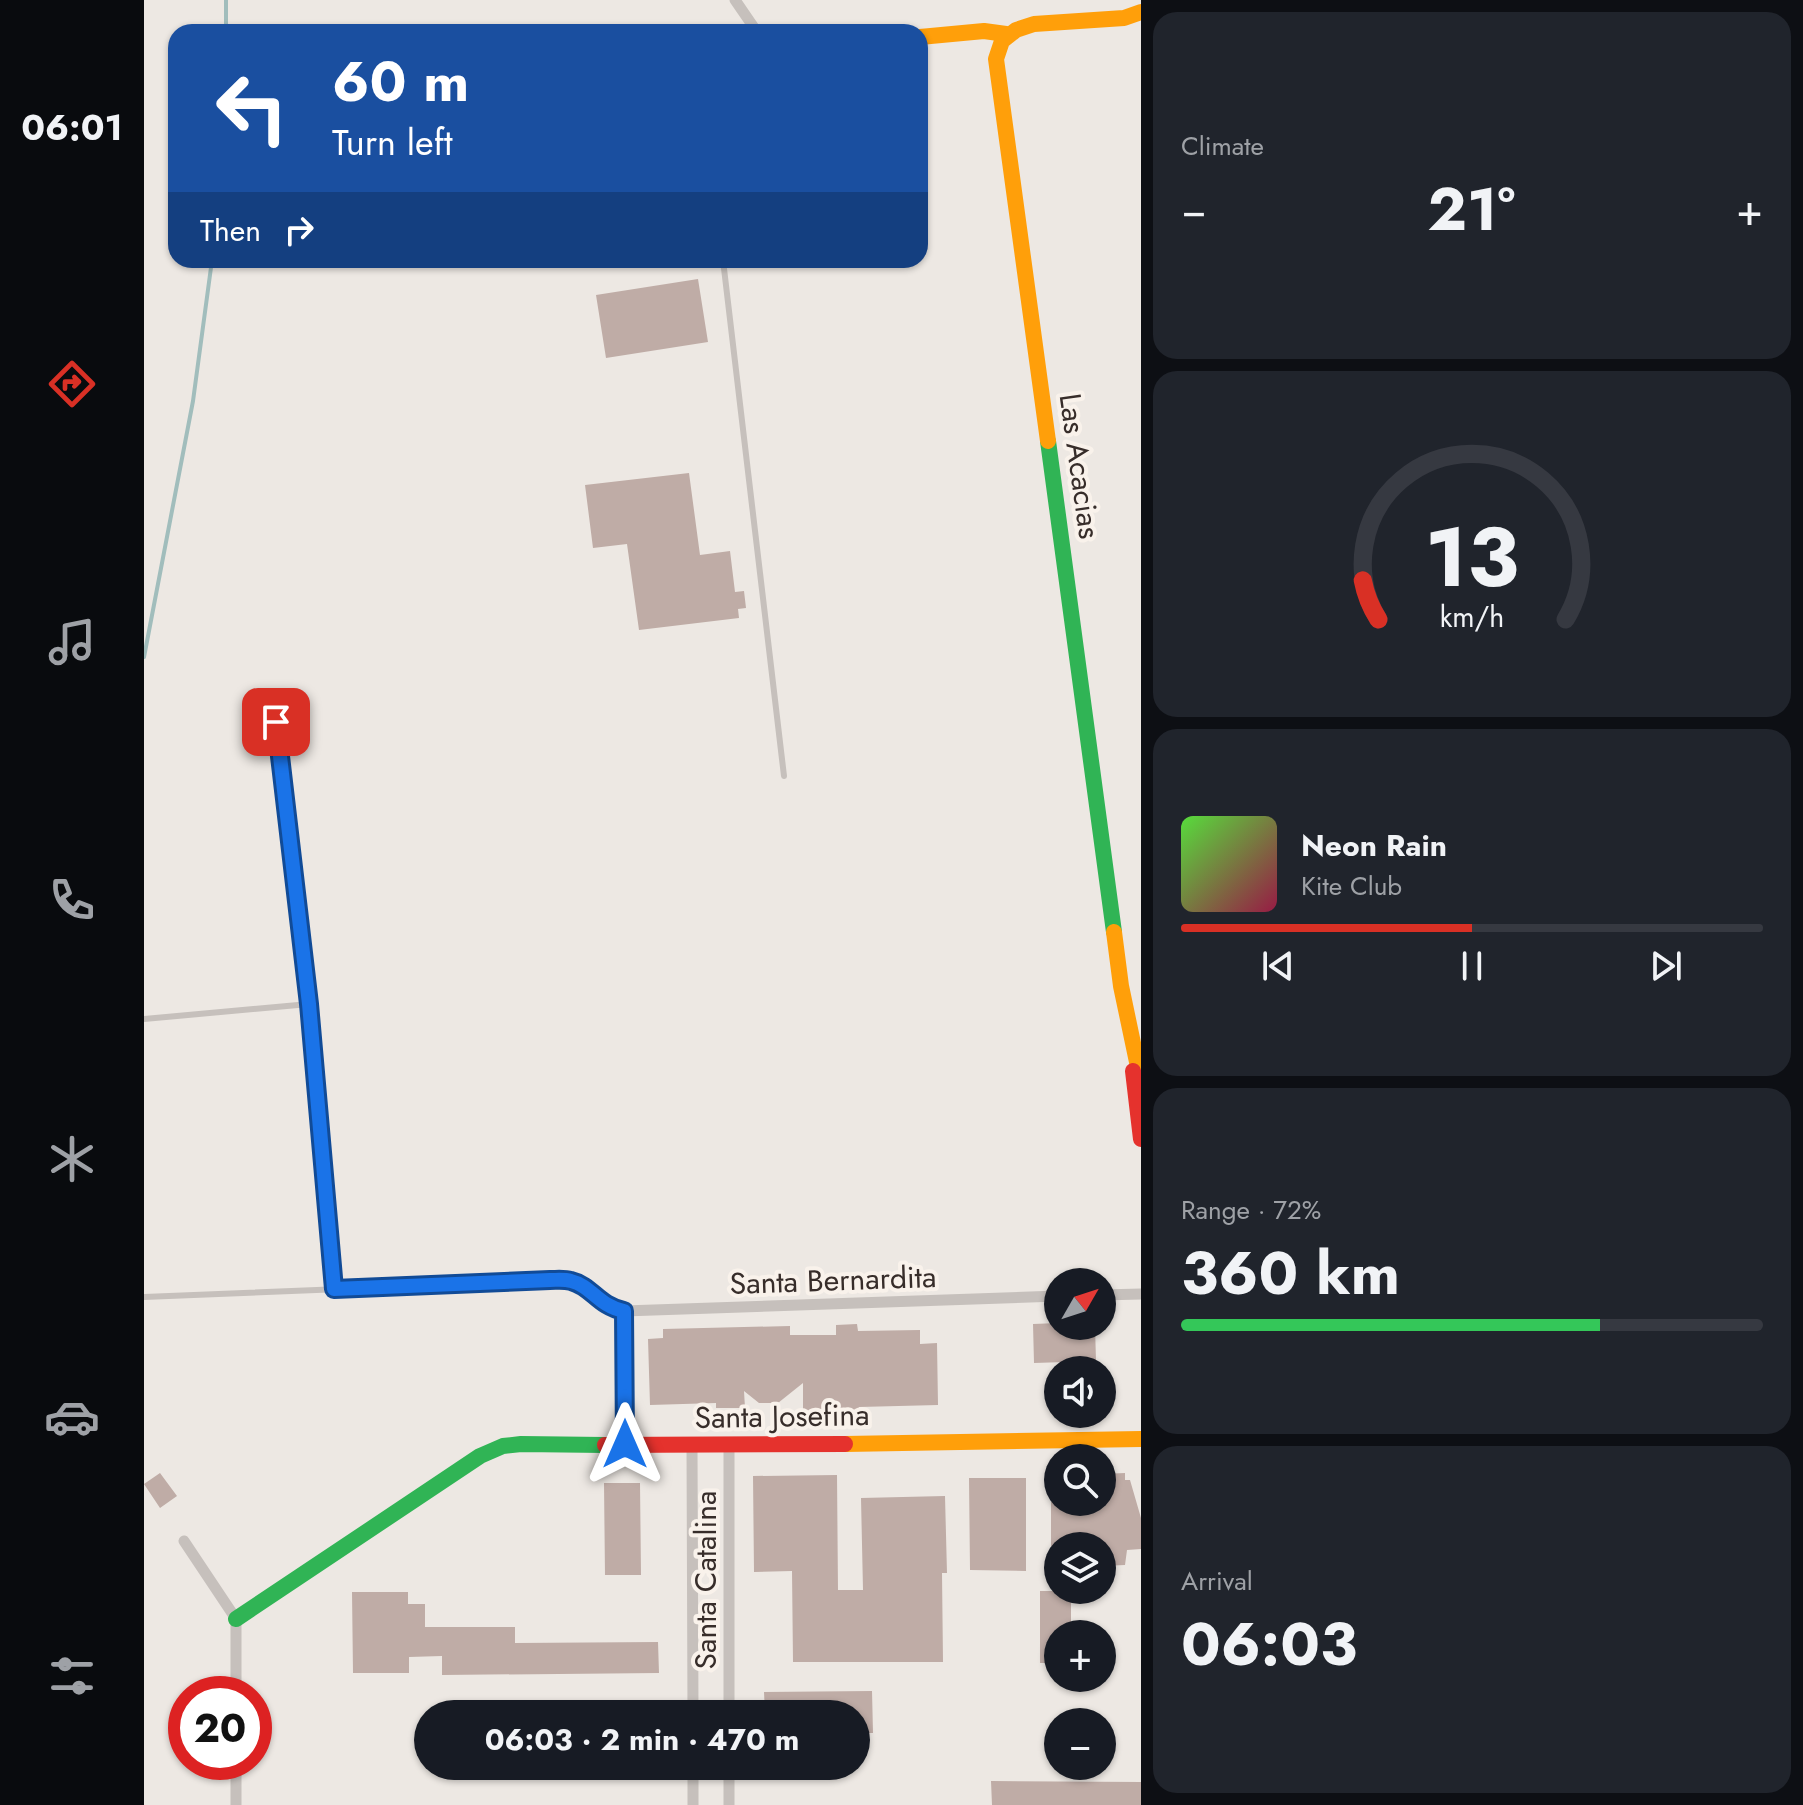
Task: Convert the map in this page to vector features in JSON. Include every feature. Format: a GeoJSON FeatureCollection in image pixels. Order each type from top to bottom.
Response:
{"type":"FeatureCollection","features":[{"type":"Feature","properties":{"kind":"main road"},"geometry":{"type":"LineString","coordinates":[[928,36],[991,31],[1006,34],[1025,25],[1120,19],[1141,12]]}},
{"type":"Feature","properties":{"kind":"main road","name":"Las Acacias"},"geometry":{"type":"LineString","coordinates":[[1006,34],[999,45],[996,59],[1113,929],[1132,1045],[1141,1139]]}},
{"type":"Feature","properties":{"kind":"main road","name":"Las Acacias"},"geometry":{"type":"LineString","coordinates":[[1132,1045],[1141,1081]]}},
{"type":"Feature","properties":{"kind":"main road","name":"Santa Josefina"},"geometry":{"type":"LineString","coordinates":[[236,1619],[491,1450],[521,1444],[729,1446],[1141,1439]]}},
{"type":"Feature","properties":{"kind":"street"},"geometry":{"type":"LineString","coordinates":[[735,0],[752,24]]}},
{"type":"Feature","properties":{"kind":"street"},"geometry":{"type":"LineString","coordinates":[[1116,1295],[1141,1294]]}},
{"type":"Feature","properties":{"kind":"street","name":"Santa Bernardita"},"geometry":{"type":"LineString","coordinates":[[610,1308],[624,1311],[1044,1296]]}},
{"type":"Feature","properties":{"kind":"street","name":"Santa Catalina"},"geometry":{"type":"LineString","coordinates":[[692,1446],[693,1700]]}},
{"type":"Feature","properties":{"kind":"street","name":"Santa Catalina"},"geometry":{"type":"LineString","coordinates":[[729,1446],[729,1700]]}},
{"type":"Feature","properties":{"kind":"street"},"geometry":{"type":"LineString","coordinates":[[184,1541],[236,1619],[236,1676]]}},
{"type":"Feature","properties":{"kind":"street"},"geometry":{"type":"LineString","coordinates":[[236,1780],[236,1805]]}},
{"type":"Feature","properties":{"kind":"street"},"geometry":{"type":"LineString","coordinates":[[693,1780],[693,1805]]}},
{"type":"Feature","properties":{"kind":"street"},"geometry":{"type":"LineString","coordinates":[[729,1780],[729,1805]]}},
{"type":"Feature","properties":{"kind":"lane"},"geometry":{"type":"LineString","coordinates":[[724,268],[784,776]]}},
{"type":"Feature","properties":{"kind":"lane"},"geometry":{"type":"LineString","coordinates":[[273,691],[309,1004],[334,1289]]}},
{"type":"Feature","properties":{"kind":"lane"},"geometry":{"type":"LineString","coordinates":[[144,1019],[309,1004]]}},
{"type":"Feature","properties":{"kind":"lane"},"geometry":{"type":"LineString","coordinates":[[144,1297],[569,1280],[581,1285],[610,1308]]}},
{"type":"Feature","properties":{"kind":"lane"},"geometry":{"type":"LineString","coordinates":[[624,1311],[625,1444]]}},
{"type":"Feature","properties":{"kind":"building"},"geometry":{"type":"Polygon","coordinates":[[[698,279],[708,342],[606,358],[596,295],[698,279]]]}},
{"type":"Feature","properties":{"kind":"building"},"geometry":{"type":"Polygon","coordinates":[[[689,473],[700,555],[730,551],[735,592],[744,591],[746,608],[738,609],[739,618],[639,630],[627,544],[593,548],[585,485],[689,473]]]}},
{"type":"Feature","properties":{"kind":"building"},"geometry":{"type":"Polygon","coordinates":[[[857,1324],[858,1331],[920,1330],[920,1344],[937,1343],[938,1405],[803,1412],[803,1383],[778,1403],[759,1403],[744,1391],[745,1408],[716,1408],[716,1403],[650,1405],[648,1339],[663,1338],[663,1329],[790,1326],[790,1335],[836,1335],[836,1325],[857,1324]]]}},
{"type":"Feature","properties":{"kind":"building"},"geometry":{"type":"Polygon","coordinates":[[[1033,1324],[1044,1324],[1044,1340],[1095,1340],[1096,1356],[1044,1356],[1044,1363],[1034,1363],[1033,1324]]]}},
{"type":"Feature","properties":{"kind":"building"},"geometry":{"type":"Polygon","coordinates":[[[160,1473],[177,1496],[160,1508],[144,1484],[160,1473]]]}},
{"type":"Feature","properties":{"kind":"building"},"geometry":{"type":"Polygon","coordinates":[[[1116,1473],[1125,1473],[1125,1480],[1130,1480],[1141,1518],[1141,1549],[1127,1550],[1125,1565],[1116,1565],[1116,1532],[1051,1532],[1051,1516],[1116,1516],[1116,1473]]]}},
{"type":"Feature","properties":{"kind":"building"},"geometry":{"type":"Polygon","coordinates":[[[837,1475],[838,1590],[863,1590],[861,1498],[945,1496],[947,1573],[942,1573],[943,1662],[793,1662],[792,1571],[754,1572],[753,1476],[837,1475]]]}},
{"type":"Feature","properties":{"kind":"building"},"geometry":{"type":"Polygon","coordinates":[[[969,1478],[1026,1478],[1026,1571],[970,1570],[969,1478]]]}},
{"type":"Feature","properties":{"kind":"building"},"geometry":{"type":"Polygon","coordinates":[[[604,1483],[640,1483],[641,1575],[605,1575],[604,1483]]]}},
{"type":"Feature","properties":{"kind":"building"},"geometry":{"type":"Polygon","coordinates":[[[1040,1591],[1044,1591],[1044,1604],[1071,1604],[1071,1620],[1044,1620],[1044,1663],[1040,1663],[1040,1591]]]}},
{"type":"Feature","properties":{"kind":"building"},"geometry":{"type":"Polygon","coordinates":[[[352,1592],[408,1592],[408,1604],[425,1604],[425,1627],[515,1627],[515,1643],[658,1642],[659,1673],[442,1675],[442,1656],[409,1657],[409,1673],[353,1673],[352,1592]]]}},
{"type":"Feature","properties":{"kind":"building"},"geometry":{"type":"Polygon","coordinates":[[[872,1691],[873,1733],[870,1733],[870,1700],[764,1700],[764,1692],[872,1691]]]}},
{"type":"Feature","properties":{"kind":"building"},"geometry":{"type":"Polygon","coordinates":[[[991,1781],[1141,1782],[1141,1805],[992,1805],[991,1781]]]}},
{"type":"Feature","properties":{"kind":"waterway"},"geometry":{"type":"LineString","coordinates":[[226,0],[226,24]]}},
{"type":"Feature","properties":{"kind":"waterway"},"geometry":{"type":"LineString","coordinates":[[144,657],[193,401],[211,268]]}},
{"type":"Feature","properties":{"kind":"traffic: fast"},"geometry":{"type":"LineString","coordinates":[[1048,441],[1114,932]]}},
{"type":"Feature","properties":{"kind":"traffic: fast"},"geometry":{"type":"LineString","coordinates":[[236,1619],[480,1456],[503,1446],[521,1444],[605,1445]]}},
{"type":"Feature","properties":{"kind":"traffic: slow"},"geometry":{"type":"LineString","coordinates":[[1048,441],[996,59],[1002,41],[1016,30],[1034,24],[1124,18],[1141,12]]}},
{"type":"Feature","properties":{"kind":"traffic: slow"},"geometry":{"type":"LineString","coordinates":[[928,36],[984,31],[1006,34]]}},
{"type":"Feature","properties":{"kind":"traffic: slow"},"geometry":{"type":"LineString","coordinates":[[1114,932],[1121,986],[1141,1081]]}},
{"type":"Feature","properties":{"kind":"traffic: slow"},"geometry":{"type":"LineString","coordinates":[[845,1444],[1141,1439]]}},
{"type":"Feature","properties":{"kind":"traffic: jam"},"geometry":{"type":"LineString","coordinates":[[1133,1071],[1141,1139]]}},
{"type":"Feature","properties":{"kind":"traffic: jam"},"geometry":{"type":"LineString","coordinates":[[605,1445],[845,1444]]}},
{"type":"Feature","properties":{"kind":"route"},"geometry":{"type":"LineString","coordinates":[[276,722],[309,1004],[334,1289],[550,1280],[569,1280],[581,1285],[610,1308],[624,1311],[625,1444]]}}]}
